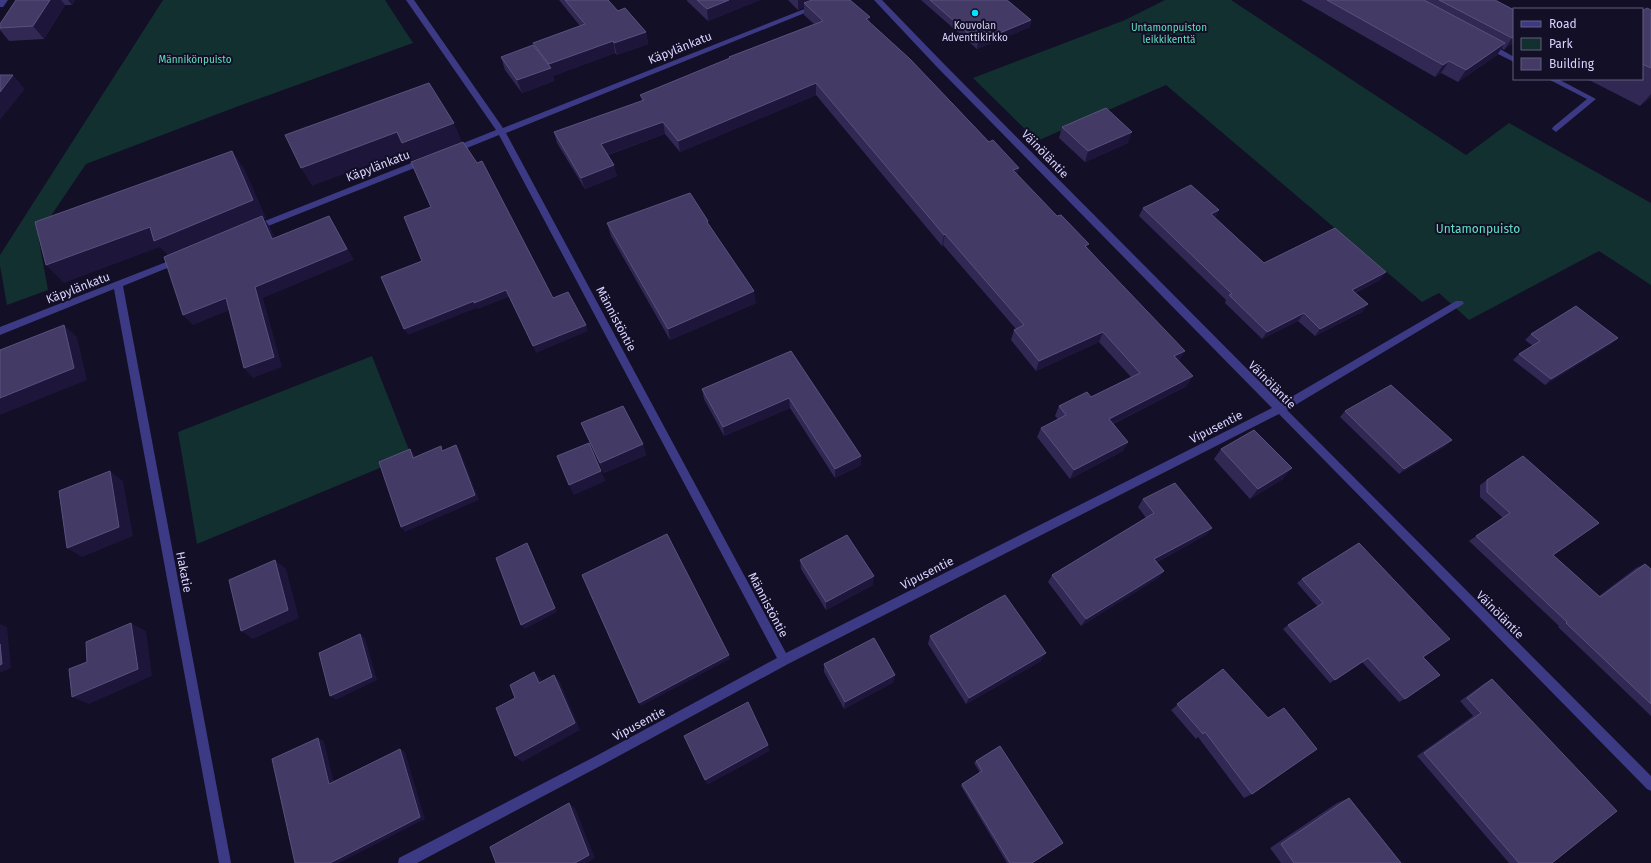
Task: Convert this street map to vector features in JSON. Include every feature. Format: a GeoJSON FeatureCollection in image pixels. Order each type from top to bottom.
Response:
{"type":"FeatureCollection","features":[{"type":"Feature","properties":{"kind":"street"},"geometry":{"type":"LineString","coordinates":[[0,5],[4,0]]}},
{"type":"Feature","properties":{"kind":"street","name":"Männistöntie"},"geometry":{"type":"LineString","coordinates":[[410,0],[501,131],[784,660]]}},
{"type":"Feature","properties":{"kind":"street","name":"Käpylänkatu"},"geometry":{"type":"LineString","coordinates":[[448,152],[833,0]]}},
{"type":"Feature","properties":{"kind":"street","name":"Väinöläntie"},"geometry":{"type":"LineString","coordinates":[[878,0],[1278,410],[1651,785]]}},
{"type":"Feature","properties":{"kind":"street"},"geometry":{"type":"LineString","coordinates":[[1480,42],[1513,59]]}},
{"type":"Feature","properties":{"kind":"street"},"geometry":{"type":"LineString","coordinates":[[1554,80],[1592,99],[1556,129]]}},
{"type":"Feature","properties":{"kind":"street","name":"Käpylänkatu"},"geometry":{"type":"LineString","coordinates":[[246,232],[434,157]]}},
{"type":"Feature","properties":{"kind":"street","name":"Käpylänkatu"},"geometry":{"type":"LineString","coordinates":[[0,331],[189,256]]}},
{"type":"Feature","properties":{"kind":"street","name":"Hakatie"},"geometry":{"type":"LineString","coordinates":[[118,285],[225,863]]}},
{"type":"Feature","properties":{"kind":"street","name":"Vipusentie"},"geometry":{"type":"LineString","coordinates":[[404,863],[593,764],[784,660],[1278,410],[1459,303]]}},
{"type":"Feature","properties":{"kind":"green space","name":"Männikönpuisto"},"geometry":{"type":"Polygon","coordinates":[[[163,0],[385,0],[413,43],[236,107],[86,164],[38,235],[48,290],[7,305],[0,266],[0,255],[163,0]]]}},
{"type":"Feature","properties":{"kind":"green space","name":"Untamonpuisto"},"geometry":{"type":"Polygon","coordinates":[[[1165,0],[1231,0],[1466,155],[1509,123],[1651,203],[1651,285],[1599,251],[1469,320],[1439,293],[1422,302],[1166,85],[1037,141],[973,78],[1125,20],[1165,0]]]}},
{"type":"Feature","properties":{"kind":"green space"},"geometry":{"type":"Polygon","coordinates":[[[372,356],[411,455],[197,544],[178,432],[372,356]]]}},
{"type":"Feature","properties":{"kind":"building"},"geometry":{"type":"Polygon","coordinates":[[[16,0],[50,0],[33,26],[0,28],[0,24],[16,0]]]}},
{"type":"Feature","properties":{"kind":"building"},"geometry":{"type":"Polygon","coordinates":[[[565,0],[608,0],[618,11],[625,8],[646,32],[614,43],[613,41],[549,64],[533,43],[585,24],[565,0]]]}},
{"type":"Feature","properties":{"kind":"building"},"geometry":{"type":"Polygon","coordinates":[[[697,0],[729,0],[707,9],[697,0]]]}},
{"type":"Feature","properties":{"kind":"building"},"geometry":{"type":"Polygon","coordinates":[[[812,0],[850,0],[870,17],[866,19],[910,59],[989,142],[993,140],[1019,168],[1013,170],[1057,216],[1061,215],[1089,244],[1085,246],[1185,351],[1174,356],[1193,376],[1109,419],[1128,442],[1074,470],[1041,428],[1066,415],[1059,406],[1087,392],[1091,397],[1140,373],[1103,332],[1039,361],[1014,330],[1024,325],[945,234],[944,235],[816,83],[678,141],[663,122],[601,144],[614,165],[581,178],[554,132],[644,100],[640,95],[730,58],[729,57],[823,21],[804,3],[812,0]]]}},
{"type":"Feature","properties":{"kind":"building","name":"Kouvolan Adventtikirkko"},"geometry":{"type":"Polygon","coordinates":[[[930,0],[1007,0],[1031,20],[978,42],[930,0]]]}},
{"type":"Feature","properties":{"kind":"building"},"geometry":{"type":"Polygon","coordinates":[[[1327,0],[1424,0],[1505,43],[1466,70],[1449,61],[1443,65],[1327,0]]]}},
{"type":"Feature","properties":{"kind":"building"},"geometry":{"type":"Polygon","coordinates":[[[1439,0],[1495,0],[1513,9],[1512,38],[1439,0]]]}},
{"type":"Feature","properties":{"kind":"building"},"geometry":{"type":"Polygon","coordinates":[[[1647,8],[1651,10],[1651,68],[1643,64],[1643,10],[1647,8]]]}},
{"type":"Feature","properties":{"kind":"building"},"geometry":{"type":"Polygon","coordinates":[[[533,45],[551,68],[517,80],[501,57],[533,45]]]}},
{"type":"Feature","properties":{"kind":"building"},"geometry":{"type":"Polygon","coordinates":[[[0,75],[13,75],[0,92],[0,75]]]}},
{"type":"Feature","properties":{"kind":"building"},"geometry":{"type":"Polygon","coordinates":[[[429,83],[454,123],[402,143],[397,132],[301,168],[285,135],[429,83]]]}},
{"type":"Feature","properties":{"kind":"building"},"geometry":{"type":"Polygon","coordinates":[[[1106,108],[1132,132],[1088,151],[1062,127],[1106,108]]]}},
{"type":"Feature","properties":{"kind":"building"},"geometry":{"type":"Polygon","coordinates":[[[463,142],[477,163],[482,161],[553,298],[568,292],[586,325],[533,346],[506,290],[404,329],[381,277],[422,261],[404,217],[431,207],[411,162],[463,142]]]}},
{"type":"Feature","properties":{"kind":"building"},"geometry":{"type":"Polygon","coordinates":[[[232,151],[253,200],[154,241],[150,227],[46,265],[35,222],[232,151]]]}},
{"type":"Feature","properties":{"kind":"building"},"geometry":{"type":"Polygon","coordinates":[[[1191,185],[1219,210],[1211,214],[1264,263],[1335,228],[1386,272],[1352,290],[1368,304],[1320,329],[1304,313],[1267,332],[1229,295],[1232,294],[1143,208],[1191,185]]]}},
{"type":"Feature","properties":{"kind":"building"},"geometry":{"type":"Polygon","coordinates":[[[690,193],[708,221],[707,222],[754,291],[668,329],[607,223],[690,193]]]}},
{"type":"Feature","properties":{"kind":"building"},"geometry":{"type":"Polygon","coordinates":[[[262,216],[272,239],[329,216],[347,249],[255,287],[274,357],[244,368],[226,298],[183,315],[164,257],[262,216]]]}},
{"type":"Feature","properties":{"kind":"building"},"geometry":{"type":"Polygon","coordinates":[[[1576,306],[1618,338],[1551,379],[1519,354],[1540,341],[1531,334],[1576,306]]]}},
{"type":"Feature","properties":{"kind":"building"},"geometry":{"type":"Polygon","coordinates":[[[64,325],[74,368],[0,398],[0,350],[64,325]]]}},
{"type":"Feature","properties":{"kind":"building"},"geometry":{"type":"Polygon","coordinates":[[[791,351],[861,456],[835,469],[789,398],[723,427],[702,389],[791,351]]]}},
{"type":"Feature","properties":{"kind":"building"},"geometry":{"type":"Polygon","coordinates":[[[1391,385],[1452,440],[1404,469],[1345,411],[1391,385]]]}},
{"type":"Feature","properties":{"kind":"building"},"geometry":{"type":"Polygon","coordinates":[[[623,406],[643,444],[600,463],[581,423],[623,406]]]}},
{"type":"Feature","properties":{"kind":"building"},"geometry":{"type":"Polygon","coordinates":[[[1254,430],[1292,468],[1258,489],[1221,449],[1254,430]]]}},
{"type":"Feature","properties":{"kind":"building"},"geometry":{"type":"Polygon","coordinates":[[[589,443],[601,471],[569,485],[557,456],[589,443]]]}},
{"type":"Feature","properties":{"kind":"building"},"geometry":{"type":"Polygon","coordinates":[[[456,445],[475,495],[401,527],[379,462],[410,449],[413,458],[441,446],[442,451],[456,445]]]}},
{"type":"Feature","properties":{"kind":"building"},"geometry":{"type":"Polygon","coordinates":[[[1523,456],[1599,523],[1553,555],[1600,597],[1645,564],[1651,569],[1651,704],[1476,536],[1510,513],[1487,492],[1487,480],[1523,456]]]}},
{"type":"Feature","properties":{"kind":"building"},"geometry":{"type":"Polygon","coordinates":[[[110,471],[119,527],[67,548],[59,491],[110,471]]]}},
{"type":"Feature","properties":{"kind":"building"},"geometry":{"type":"Polygon","coordinates":[[[1175,483],[1212,528],[1154,559],[1164,571],[1086,619],[1052,575],[1154,513],[1143,499],[1175,483]]]}},
{"type":"Feature","properties":{"kind":"building"},"geometry":{"type":"Polygon","coordinates":[[[667,534],[729,655],[639,703],[582,575],[667,534]]]}},
{"type":"Feature","properties":{"kind":"building"},"geometry":{"type":"Polygon","coordinates":[[[847,535],[874,576],[826,602],[800,560],[847,535]]]}},
{"type":"Feature","properties":{"kind":"building"},"geometry":{"type":"Polygon","coordinates":[[[527,543],[555,608],[521,625],[496,558],[527,543]]]}},
{"type":"Feature","properties":{"kind":"building"},"geometry":{"type":"Polygon","coordinates":[[[1359,543],[1450,639],[1423,657],[1440,675],[1405,699],[1368,658],[1335,680],[1288,625],[1323,603],[1302,579],[1359,543]]]}},
{"type":"Feature","properties":{"kind":"building"},"geometry":{"type":"Polygon","coordinates":[[[275,560],[288,610],[241,631],[229,580],[275,560]]]}},
{"type":"Feature","properties":{"kind":"building"},"geometry":{"type":"Polygon","coordinates":[[[1005,595],[1046,653],[969,698],[930,636],[1005,595]]]}},
{"type":"Feature","properties":{"kind":"building"},"geometry":{"type":"Polygon","coordinates":[[[131,623],[138,669],[72,697],[69,669],[87,662],[86,642],[131,623]]]}},
{"type":"Feature","properties":{"kind":"building"},"geometry":{"type":"Polygon","coordinates":[[[360,634],[372,677],[330,696],[319,653],[360,634]]]}},
{"type":"Feature","properties":{"kind":"building"},"geometry":{"type":"Polygon","coordinates":[[[874,638],[895,675],[845,702],[824,664],[874,638]]]}},
{"type":"Feature","properties":{"kind":"building"},"geometry":{"type":"Polygon","coordinates":[[[0,644],[2,664],[0,665],[0,644]]]}},
{"type":"Feature","properties":{"kind":"building"},"geometry":{"type":"Polygon","coordinates":[[[1223,669],[1268,718],[1284,708],[1317,749],[1252,794],[1205,732],[1203,734],[1177,704],[1223,669]]]}},
{"type":"Feature","properties":{"kind":"building"},"geometry":{"type":"Polygon","coordinates":[[[534,672],[539,683],[554,675],[575,723],[515,756],[496,708],[515,698],[510,685],[534,672]]]}},
{"type":"Feature","properties":{"kind":"building"},"geometry":{"type":"Polygon","coordinates":[[[1492,679],[1617,811],[1552,863],[1519,863],[1424,753],[1481,713],[1467,698],[1492,679]]]}},
{"type":"Feature","properties":{"kind":"building"},"geometry":{"type":"Polygon","coordinates":[[[748,702],[768,745],[705,780],[684,736],[748,702]]]}},
{"type":"Feature","properties":{"kind":"building"},"geometry":{"type":"Polygon","coordinates":[[[318,738],[329,784],[400,749],[420,817],[330,863],[295,863],[272,759],[318,738]]]}},
{"type":"Feature","properties":{"kind":"building"},"geometry":{"type":"Polygon","coordinates":[[[1000,746],[1063,843],[1032,863],[1010,863],[962,784],[982,771],[976,761],[1000,746]]]}},
{"type":"Feature","properties":{"kind":"building"},"geometry":{"type":"Polygon","coordinates":[[[1349,798],[1401,863],[1294,863],[1281,844],[1349,798]]]}},
{"type":"Feature","properties":{"kind":"building"},"geometry":{"type":"Polygon","coordinates":[[[569,803],[589,855],[575,863],[496,863],[490,847],[569,803]]]}},
{"type":"Feature","properties":{"kind":"place","name":"Kouvolan Adventtikirkko"},"geometry":{"type":"Point","coordinates":[975,13]}},
{"type":"Feature","properties":{"kind":"park label","name":"Untamonpuiston leikkikenttä"},"geometry":{"type":"Point","coordinates":[1169,32]}}]}
